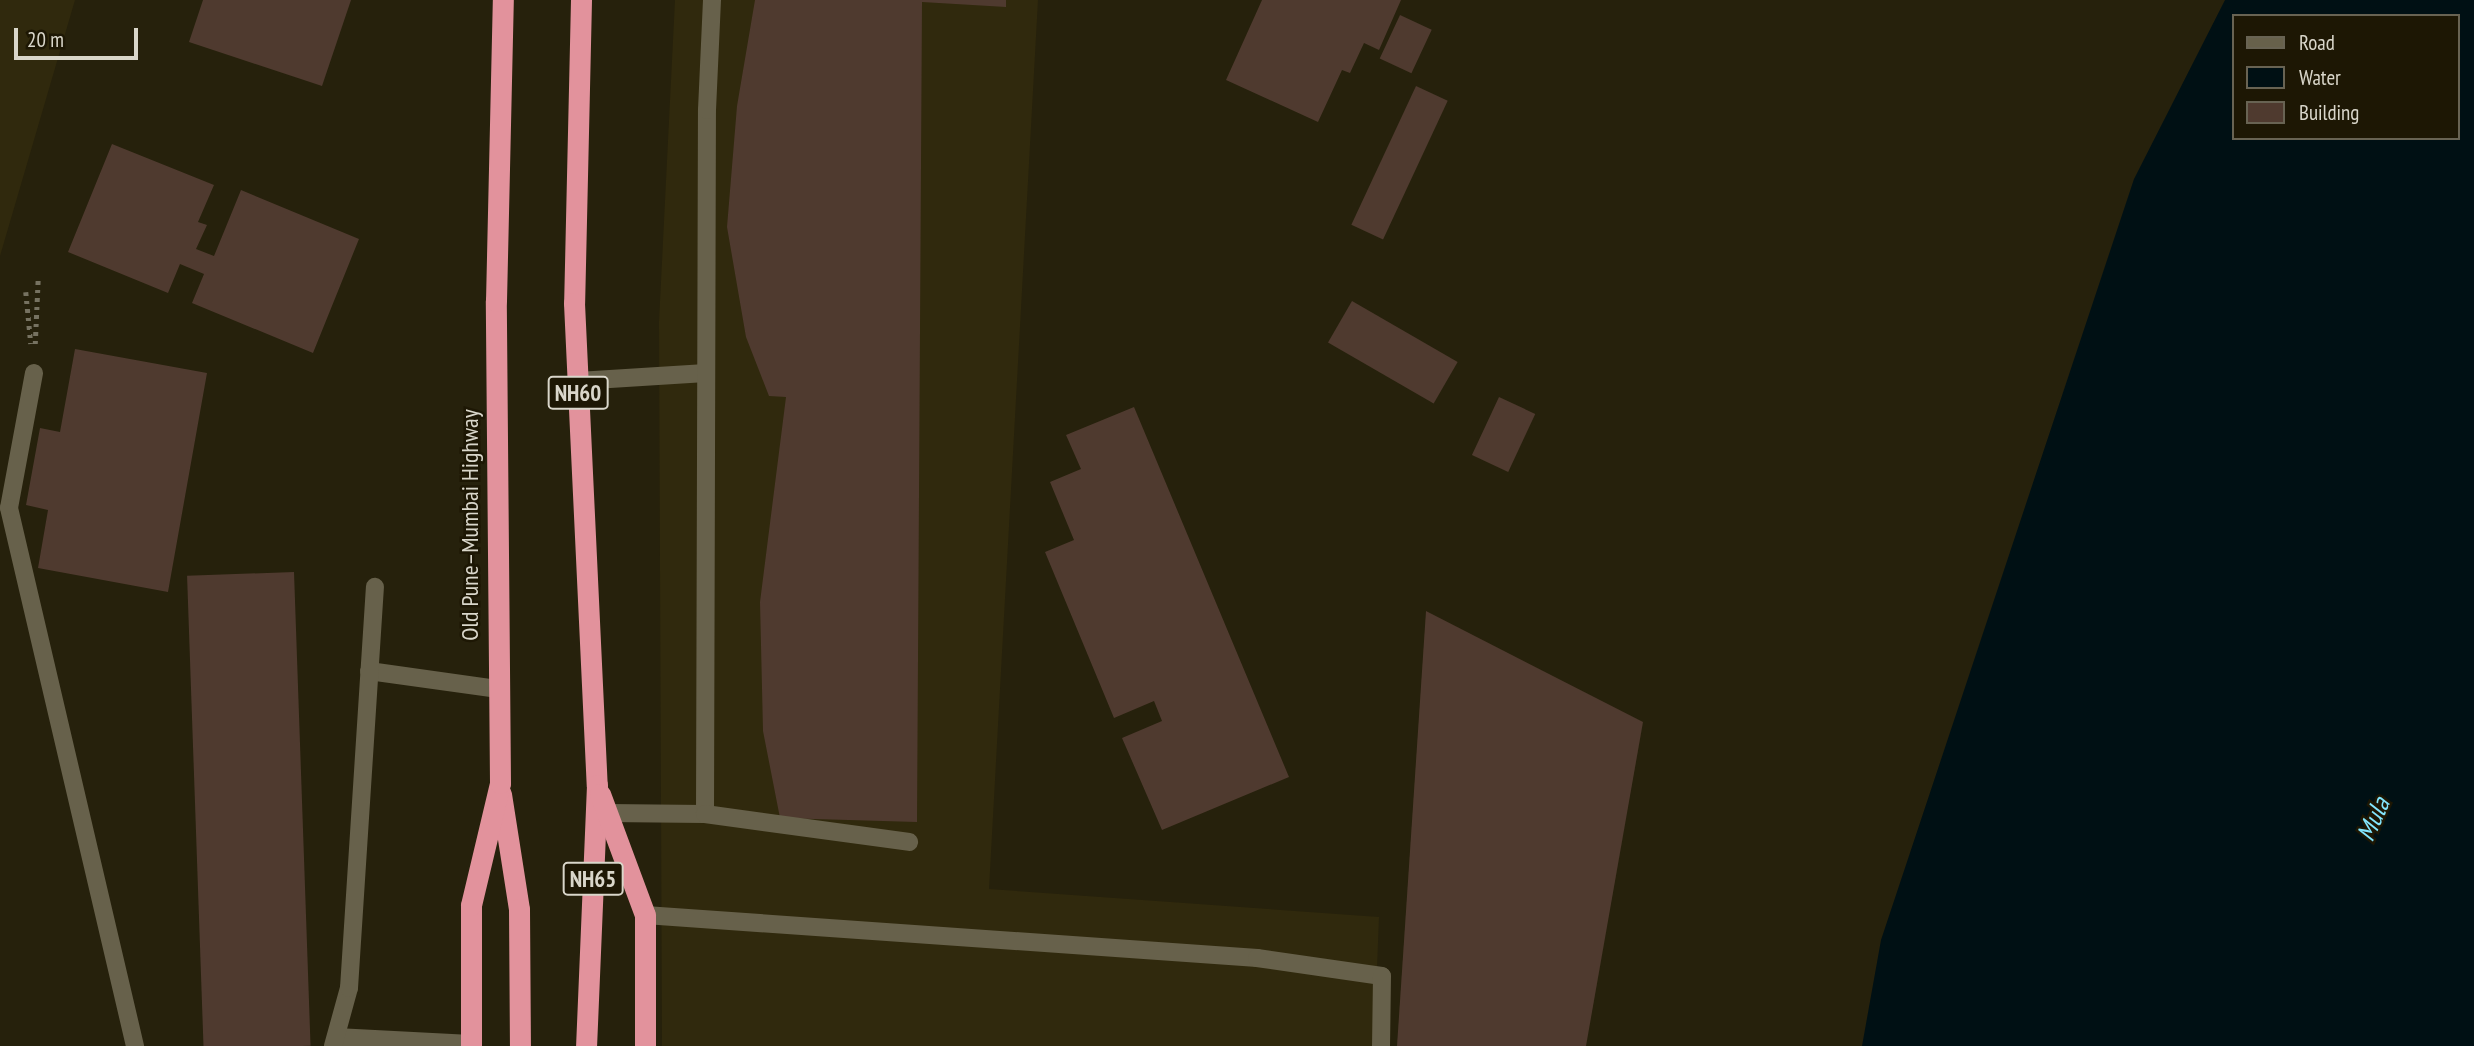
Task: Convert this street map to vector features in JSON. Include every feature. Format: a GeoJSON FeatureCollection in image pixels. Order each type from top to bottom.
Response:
{"type":"FeatureCollection","features":[{"type":"Feature","properties":{"kind":"highway","name":"Old Pune–Mumbai Highway"},"geometry":{"type":"LineString","coordinates":[[471,1045],[471,905],[500,783],[497,689],[503,0]]}},
{"type":"Feature","properties":{"kind":"highway","name":"NH60"},"geometry":{"type":"LineString","coordinates":[[581,0],[574,303],[597,785]]}},
{"type":"Feature","properties":{"kind":"highway"},"geometry":{"type":"LineString","coordinates":[[500,783],[519,909],[520,1046]]}},
{"type":"Feature","properties":{"kind":"highway"},"geometry":{"type":"LineString","coordinates":[[597,785],[645,915],[645,1046]]}},
{"type":"Feature","properties":{"kind":"highway","name":"NH65"},"geometry":{"type":"LineString","coordinates":[[586,1046],[597,785]]}},
{"type":"Feature","properties":{"kind":"lane"},"geometry":{"type":"LineString","coordinates":[[705,814],[706,373],[712,0]]}},
{"type":"Feature","properties":{"kind":"lane"},"geometry":{"type":"LineString","coordinates":[[34,373],[9,508],[135,1046]]}},
{"type":"Feature","properties":{"kind":"lane"},"geometry":{"type":"LineString","coordinates":[[578,381],[706,373]]}},
{"type":"Feature","properties":{"kind":"lane"},"geometry":{"type":"LineString","coordinates":[[375,587],[349,988],[335,1042],[471,1045]]}},
{"type":"Feature","properties":{"kind":"lane"},"geometry":{"type":"LineString","coordinates":[[369,671],[497,689]]}},
{"type":"Feature","properties":{"kind":"lane"},"geometry":{"type":"LineString","coordinates":[[607,813],[705,814],[909,842]]}},
{"type":"Feature","properties":{"kind":"lane"},"geometry":{"type":"LineString","coordinates":[[645,915],[1258,958],[1382,976],[1381,1046]]}},
{"type":"Feature","properties":{"kind":"path"},"geometry":{"type":"LineString","coordinates":[[34,373],[38,279]]}},
{"type":"Feature","properties":{"kind":"path"},"geometry":{"type":"LineString","coordinates":[[26,292],[34,373]]}},
{"type":"Feature","properties":{"kind":"shaded area"},"geometry":{"type":"Polygon","coordinates":[[[0,0],[75,0],[0,256],[0,0]]]}},
{"type":"Feature","properties":{"kind":"shaded area"},"geometry":{"type":"Polygon","coordinates":[[[675,0],[1038,0],[989,889],[1379,917],[1374,1046],[662,1046],[659,322],[675,0]]]}},
{"type":"Feature","properties":{"kind":"water","name":"Mula"},"geometry":{"type":"Polygon","coordinates":[[[2225,0],[2474,0],[2474,1046],[1862,1046],[1881,940],[2134,179],[2225,0]]]}},
{"type":"Feature","properties":{"kind":"building"},"geometry":{"type":"Polygon","coordinates":[[[203,0],[351,0],[322,86],[189,42],[203,0]]]}},
{"type":"Feature","properties":{"kind":"building"},"geometry":{"type":"Polygon","coordinates":[[[755,0],[1006,0],[1006,7],[922,2],[917,822],[780,818],[763,731],[760,602],[786,397],[769,396],[746,337],[727,227],[737,106],[755,0]]]}},
{"type":"Feature","properties":{"kind":"building"},"geometry":{"type":"Polygon","coordinates":[[[1262,0],[1401,0],[1379,50],[1364,43],[1350,73],[1342,70],[1318,122],[1226,80],[1262,0]]]}},
{"type":"Feature","properties":{"kind":"building"},"geometry":{"type":"Polygon","coordinates":[[[1400,15],[1432,30],[1411,73],[1380,59],[1400,15]]]}},
{"type":"Feature","properties":{"kind":"building"},"geometry":{"type":"Polygon","coordinates":[[[1416,86],[1448,101],[1383,239],[1351,225],[1416,86]]]}},
{"type":"Feature","properties":{"kind":"building"},"geometry":{"type":"Polygon","coordinates":[[[112,144],[214,185],[198,222],[207,225],[196,249],[214,256],[241,190],[359,239],[313,353],[192,303],[204,274],[180,264],[168,293],[68,252],[112,144]]]}},
{"type":"Feature","properties":{"kind":"building"},"geometry":{"type":"Polygon","coordinates":[[[1352,301],[1458,362],[1434,404],[1328,343],[1352,301]]]}},
{"type":"Feature","properties":{"kind":"building"},"geometry":{"type":"Polygon","coordinates":[[[75,349],[207,373],[168,592],[38,568],[48,510],[26,505],[40,428],[60,432],[75,349]]]}},
{"type":"Feature","properties":{"kind":"building"},"geometry":{"type":"Polygon","coordinates":[[[1499,397],[1535,414],[1508,472],[1472,455],[1499,397]]]}},
{"type":"Feature","properties":{"kind":"building"},"geometry":{"type":"Polygon","coordinates":[[[1134,407],[1289,777],[1162,830],[1122,738],[1162,721],[1154,701],[1114,718],[1045,552],[1074,540],[1050,482],[1081,469],[1066,435],[1134,407]]]}},
{"type":"Feature","properties":{"kind":"building"},"geometry":{"type":"Polygon","coordinates":[[[294,572],[311,1046],[203,1046],[187,576],[294,572]]]}},
{"type":"Feature","properties":{"kind":"building"},"geometry":{"type":"Polygon","coordinates":[[[1426,611],[1643,722],[1586,1046],[1397,1046],[1426,611]]]}}]}
